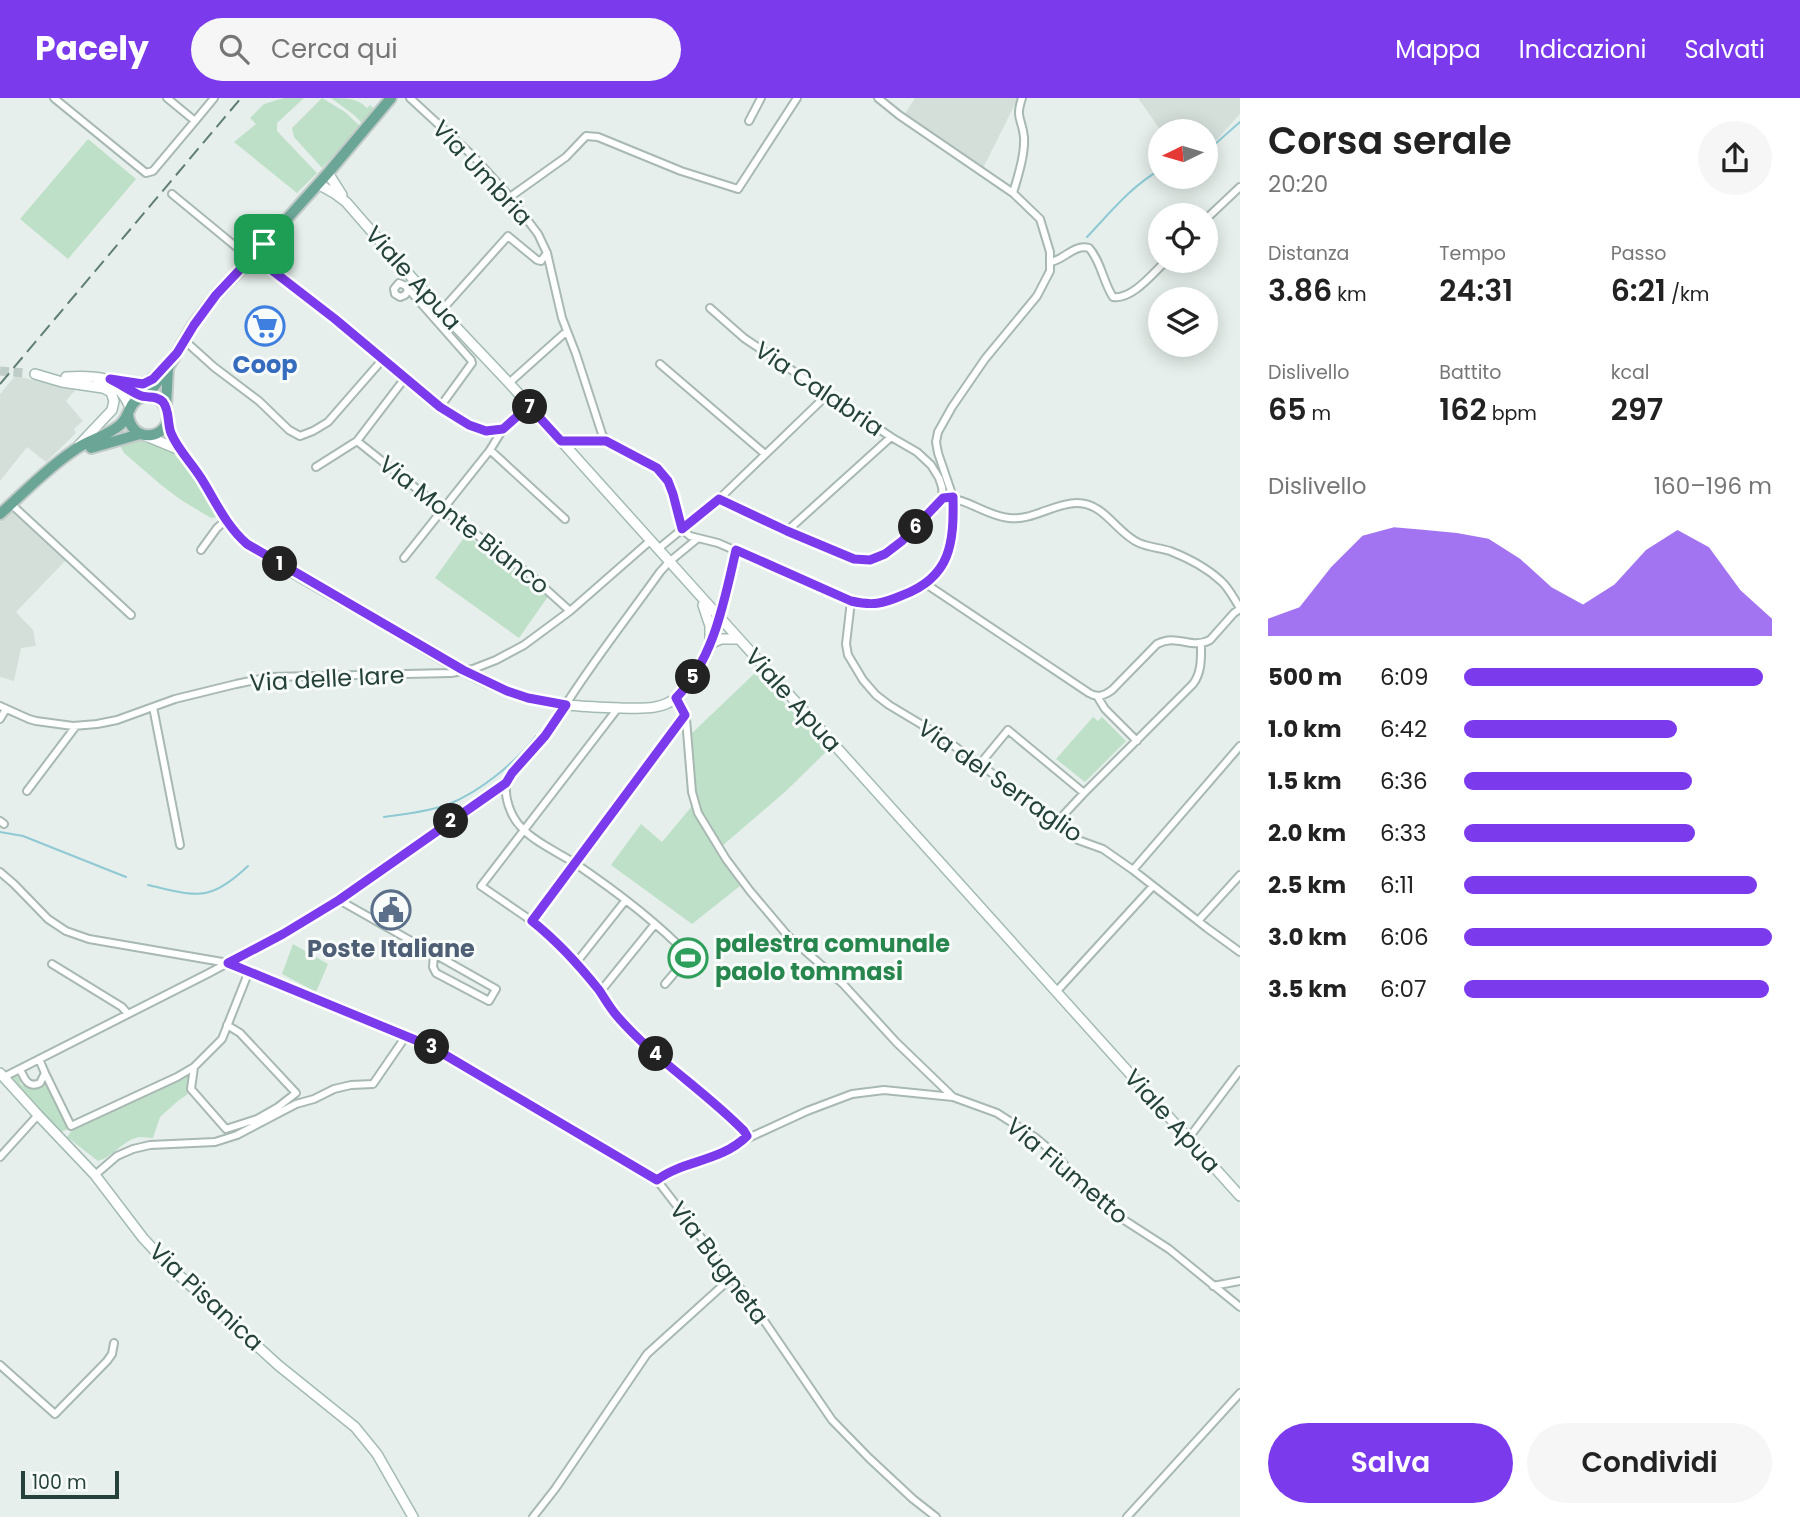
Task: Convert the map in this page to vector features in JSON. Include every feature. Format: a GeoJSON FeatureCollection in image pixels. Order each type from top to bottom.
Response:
{"type":"FeatureCollection","features":[{"type":"Feature","properties":{"kind":"main road"},"geometry":{"type":"LineString","coordinates":[[0,514],[62,458],[121,424],[135,401],[144,396],[168,368],[216,295],[328,173],[391,98]]}},
{"type":"Feature","properties":{"kind":"main road"},"geometry":{"type":"LineString","coordinates":[[62,458],[104,443],[155,434],[163,429],[168,420],[168,368]]}},
{"type":"Feature","properties":{"kind":"main road"},"geometry":{"type":"LineString","coordinates":[[144,396],[154,396],[166,406]]}},
{"type":"Feature","properties":{"kind":"main road"},"geometry":{"type":"LineString","coordinates":[[129,411],[129,422],[133,429],[143,435]]}},
{"type":"Feature","properties":{"kind":"street"},"geometry":{"type":"LineString","coordinates":[[167,98],[195,121]]}},
{"type":"Feature","properties":{"kind":"street"},"geometry":{"type":"LineString","coordinates":[[58,99],[146,173],[153,171],[214,98]]}},
{"type":"Feature","properties":{"kind":"street","name":"Via Umbria"},"geometry":{"type":"LineString","coordinates":[[410,98],[475,158],[538,234],[547,253],[567,331],[606,441]]}},
{"type":"Feature","properties":{"kind":"street"},"geometry":{"type":"LineString","coordinates":[[749,121],[761,98]]}},
{"type":"Feature","properties":{"kind":"street"},"geometry":{"type":"LineString","coordinates":[[510,197],[566,157],[586,136],[598,137],[681,171],[738,189],[797,98]]}},
{"type":"Feature","properties":{"kind":"street"},"geometry":{"type":"LineString","coordinates":[[561,441],[606,441],[652,464],[664,475],[673,494],[682,529],[690,536],[736,550],[851,601],[870,605],[882,604],[926,584],[939,571],[951,545],[954,520],[953,497],[936,442],[938,432],[985,359],[1037,296],[1050,271],[1050,252],[1040,219],[1013,193],[878,98]]}},
{"type":"Feature","properties":{"kind":"street"},"geometry":{"type":"LineString","coordinates":[[1013,193],[1024,140],[1018,115],[1021,98]]}},
{"type":"Feature","properties":{"kind":"street","name":"Viale Apua"},"geometry":{"type":"LineString","coordinates":[[328,173],[346,202],[441,311],[509,383],[1240,1196]]}},
{"type":"Feature","properties":{"kind":"street","name":"Viale Apua"},"geometry":{"type":"LineString","coordinates":[[318,184],[346,202]]}},
{"type":"Feature","properties":{"kind":"street"},"geometry":{"type":"LineString","coordinates":[[1218,208],[1240,187]]}},
{"type":"Feature","properties":{"kind":"street"},"geometry":{"type":"LineString","coordinates":[[172,194],[247,264],[269,268],[440,407],[469,425],[486,431],[503,429]]}},
{"type":"Feature","properties":{"kind":"street","name":"Via Umbria"},"geometry":{"type":"LineString","coordinates":[[441,311],[508,236],[537,260],[541,261],[547,253]]}},
{"type":"Feature","properties":{"kind":"street"},"geometry":{"type":"LineString","coordinates":[[264,244],[269,268]]}},
{"type":"Feature","properties":{"kind":"street"},"geometry":{"type":"LineString","coordinates":[[1051,262],[1078,247],[1089,248],[1094,253],[1109,291],[1113,297],[1120,298],[1135,290],[1153,273]]}},
{"type":"Feature","properties":{"kind":"street"},"geometry":{"type":"LineString","coordinates":[[408,291],[472,363],[440,407]]}},
{"type":"Feature","properties":{"kind":"street","name":"Via Calabria"},"geometry":{"type":"LineString","coordinates":[[710,308],[744,338],[891,437],[918,452],[931,465]]}},
{"type":"Feature","properties":{"kind":"street"},"geometry":{"type":"LineString","coordinates":[[509,383],[567,331]]}},
{"type":"Feature","properties":{"kind":"street"},"geometry":{"type":"LineString","coordinates":[[184,340],[259,401],[289,430],[300,436],[328,422],[383,359]]}},
{"type":"Feature","properties":{"kind":"street"},"geometry":{"type":"LineString","coordinates":[[66,377],[83,376],[143,384],[153,379],[177,353]]}},
{"type":"Feature","properties":{"kind":"street"},"geometry":{"type":"LineString","coordinates":[[660,364],[765,454]]}},
{"type":"Feature","properties":{"kind":"street"},"geometry":{"type":"LineString","coordinates":[[75,449],[112,410],[114,401],[111,392],[103,388],[31,374],[113,385],[124,394],[129,411]]}},
{"type":"Feature","properties":{"kind":"street"},"geometry":{"type":"LineString","coordinates":[[316,467],[357,441],[405,378]]}},
{"type":"Feature","properties":{"kind":"street"},"geometry":{"type":"LineString","coordinates":[[110,379],[144,396]]}},
{"type":"Feature","properties":{"kind":"street"},"geometry":{"type":"LineString","coordinates":[[658,550],[719,499],[828,394]]}},
{"type":"Feature","properties":{"kind":"street"},"geometry":{"type":"LineString","coordinates":[[404,558],[490,450],[503,429],[529,406]]}},
{"type":"Feature","properties":{"kind":"street"},"geometry":{"type":"LineString","coordinates":[[168,420],[170,431],[180,450],[239,537],[261,553],[463,670],[528,698],[566,705],[618,708],[653,708],[676,698],[688,686],[720,619],[736,550]]}},
{"type":"Feature","properties":{"kind":"street"},"geometry":{"type":"LineString","coordinates":[[143,435],[180,450]]}},
{"type":"Feature","properties":{"kind":"street"},"geometry":{"type":"LineString","coordinates":[[787,531],[891,437]]}},
{"type":"Feature","properties":{"kind":"street","name":"Via Monte Bianco"},"geometry":{"type":"LineString","coordinates":[[357,441],[529,574],[570,611]]}},
{"type":"Feature","properties":{"kind":"street"},"geometry":{"type":"LineString","coordinates":[[490,450],[565,519]]}},
{"type":"Feature","properties":{"kind":"street"},"geometry":{"type":"LineString","coordinates":[[940,460],[931,465],[942,487],[943,498]]}},
{"type":"Feature","properties":{"kind":"street"},"geometry":{"type":"LineString","coordinates":[[719,499],[854,559],[870,560],[885,554],[902,541],[943,498],[953,497],[997,516],[1011,519],[1079,503],[1092,506],[1138,543],[1170,551],[1202,567],[1221,581],[1240,608],[1210,640],[1197,644],[1172,639],[1162,641],[1108,694],[1097,696],[926,584]]}},
{"type":"Feature","properties":{"kind":"street"},"geometry":{"type":"LineString","coordinates":[[11,504],[131,615]]}},
{"type":"Feature","properties":{"kind":"street"},"geometry":{"type":"LineString","coordinates":[[201,550],[226,520]]}},
{"type":"Feature","properties":{"kind":"street"},"geometry":{"type":"LineString","coordinates":[[2,1075],[20,1069],[283,934],[339,900],[506,783],[545,736],[660,572],[698,539]]}},
{"type":"Feature","properties":{"kind":"street","name":"Via delle Iare"},"geometry":{"type":"LineString","coordinates":[[0,719],[3,708],[29,719],[52,724],[97,724],[117,720],[187,696],[270,677],[451,673],[477,668],[507,655],[570,611],[650,541]]}},
{"type":"Feature","properties":{"kind":"street"},"geometry":{"type":"LineString","coordinates":[[700,597],[710,626],[710,643]]}},
{"type":"Feature","properties":{"kind":"street","name":"Via del Serraglio"},"geometry":{"type":"LineString","coordinates":[[851,601],[847,650],[851,662],[876,695],[980,764],[1078,840],[1103,849],[1133,870],[1240,952]]}},
{"type":"Feature","properties":{"kind":"street"},"geometry":{"type":"LineString","coordinates":[[710,643],[720,639],[738,639]]}},
{"type":"Feature","properties":{"kind":"street"},"geometry":{"type":"LineString","coordinates":[[1056,823],[1199,677],[1202,643]]}},
{"type":"Feature","properties":{"kind":"street"},"geometry":{"type":"LineString","coordinates":[[1097,696],[1105,709],[1137,741]]}},
{"type":"Feature","properties":{"kind":"street","name":"Via Fiumetto"},"geometry":{"type":"LineString","coordinates":[[676,698],[685,715],[693,800],[698,813],[726,859],[788,936],[844,984],[896,1042],[953,1097],[997,1113],[1036,1138],[1055,1154],[1104,1207],[1168,1249],[1240,1307]]}},
{"type":"Feature","properties":{"kind":"street"},"geometry":{"type":"LineString","coordinates":[[153,707],[180,845]]}},
{"type":"Feature","properties":{"kind":"street"},"geometry":{"type":"LineString","coordinates":[[618,708],[481,886],[546,932],[576,963],[616,1016],[717,1104],[744,1131],[747,1136],[744,1140]]}},
{"type":"Feature","properties":{"kind":"street"},"geometry":{"type":"LineString","coordinates":[[532,921],[685,715]]}},
{"type":"Feature","properties":{"kind":"street"},"geometry":{"type":"LineString","coordinates":[[27,791],[76,726]]}},
{"type":"Feature","properties":{"kind":"street"},"geometry":{"type":"LineString","coordinates":[[980,764],[1008,730],[1084,793]]}},
{"type":"Feature","properties":{"kind":"street"},"geometry":{"type":"LineString","coordinates":[[1133,870],[1240,746]]}},
{"type":"Feature","properties":{"kind":"street"},"geometry":{"type":"LineString","coordinates":[[506,783],[509,806],[515,821],[523,830],[576,864],[625,901],[655,924],[689,956],[665,984]]}},
{"type":"Feature","properties":{"kind":"street","name":"Via Bugneta"},"geometry":{"type":"LineString","coordinates":[[0,872],[48,919],[66,931],[89,939],[228,963],[406,1036],[441,1052],[657,1180],[756,1309],[832,1420],[869,1458],[936,1517]]}},
{"type":"Feature","properties":{"kind":"street"},"geometry":{"type":"LineString","coordinates":[[1198,921],[1240,875]]}},
{"type":"Feature","properties":{"kind":"street"},"geometry":{"type":"LineString","coordinates":[[1056,992],[1153,886]]}},
{"type":"Feature","properties":{"kind":"street"},"geometry":{"type":"LineString","coordinates":[[339,900],[496,989],[489,1001],[436,973],[433,967],[434,954]]}},
{"type":"Feature","properties":{"kind":"street"},"geometry":{"type":"LineString","coordinates":[[576,963],[625,901]]}},
{"type":"Feature","properties":{"kind":"street"},"geometry":{"type":"LineString","coordinates":[[600,992],[655,924]]}},
{"type":"Feature","properties":{"kind":"street"},"geometry":{"type":"LineString","coordinates":[[52,964],[122,1007],[128,1014]]}},
{"type":"Feature","properties":{"kind":"street"},"geometry":{"type":"LineString","coordinates":[[39,1059],[71,1126],[194,1067],[222,1039],[249,971]]}},
{"type":"Feature","properties":{"kind":"street"},"geometry":{"type":"LineString","coordinates":[[194,1067],[191,1089],[226,1129],[257,1119],[296,1093],[240,1033],[228,1025]]}},
{"type":"Feature","properties":{"kind":"street"},"geometry":{"type":"LineString","coordinates":[[95,1175],[117,1156],[133,1149],[150,1145],[215,1142],[334,1089],[373,1084],[406,1036]]}},
{"type":"Feature","properties":{"kind":"street"},"geometry":{"type":"LineString","coordinates":[[20,1069],[26,1081],[32,1085],[40,1083],[44,1073]]}},
{"type":"Feature","properties":{"kind":"street"},"geometry":{"type":"LineString","coordinates":[[1188,1139],[1240,1070]]}},
{"type":"Feature","properties":{"kind":"street","name":"Via Pisanica"},"geometry":{"type":"LineString","coordinates":[[2,1075],[95,1175],[143,1238],[169,1266],[278,1365],[355,1427],[377,1454],[413,1517]]}},
{"type":"Feature","properties":{"kind":"street"},"geometry":{"type":"LineString","coordinates":[[657,1180],[666,1174],[721,1154],[744,1140],[807,1111],[863,1092],[884,1090],[953,1097]]}},
{"type":"Feature","properties":{"kind":"street"},"geometry":{"type":"LineString","coordinates":[[0,1157],[38,1115]]}},
{"type":"Feature","properties":{"kind":"street"},"geometry":{"type":"LineString","coordinates":[[533,1517],[647,1354],[731,1278]]}},
{"type":"Feature","properties":{"kind":"street"},"geometry":{"type":"LineString","coordinates":[[1213,1286],[1240,1281]]}},
{"type":"Feature","properties":{"kind":"street"},"geometry":{"type":"LineString","coordinates":[[0,1365],[55,1414],[107,1361],[112,1354],[114,1343]]}},
{"type":"Feature","properties":{"kind":"street"},"geometry":{"type":"LineString","coordinates":[[1127,1517],[1240,1393]]}},
{"type":"Feature","properties":{"kind":"shaded area"},"geometry":{"type":"Polygon","coordinates":[[[915,98],[1018,98],[983,168],[904,115],[915,98]]]}},
{"type":"Feature","properties":{"kind":"shaded area"},"geometry":{"type":"Polygon","coordinates":[[[1138,98],[1240,98],[1240,114],[1218,138],[1218,119],[1153,119],[1138,98]]]}},
{"type":"Feature","properties":{"kind":"shaded area"},"geometry":{"type":"Polygon","coordinates":[[[15,376],[76,389],[66,401],[83,421],[74,429],[76,433],[46,462],[27,447],[0,481],[0,394],[15,376]]]}},
{"type":"Feature","properties":{"kind":"shaded area"},"geometry":{"type":"Polygon","coordinates":[[[14,510],[66,560],[16,612],[33,630],[36,646],[21,648],[14,681],[0,677],[0,522],[14,510]]]}},
{"type":"Feature","properties":{"kind":"green space"},"geometry":{"type":"Polygon","coordinates":[[[284,98],[304,98],[277,123],[277,131],[317,173],[297,193],[234,142],[256,124],[250,118],[264,104],[284,98]]]}},
{"type":"Feature","properties":{"kind":"green space"},"geometry":{"type":"Polygon","coordinates":[[[322,98],[345,112],[361,127],[322,168],[294,137],[292,128],[322,98]]]}},
{"type":"Feature","properties":{"kind":"green space"},"geometry":{"type":"Polygon","coordinates":[[[331,98],[355,100],[376,110],[363,124],[331,98]]]}},
{"type":"Feature","properties":{"kind":"green space"},"geometry":{"type":"Polygon","coordinates":[[[88,139],[136,179],[68,259],[20,219],[88,139]]]}},
{"type":"Feature","properties":{"kind":"green space"},"geometry":{"type":"Polygon","coordinates":[[[127,440],[156,443],[172,452],[204,489],[217,517],[211,518],[160,484],[124,453],[118,442],[127,440]]]}},
{"type":"Feature","properties":{"kind":"green space"},"geometry":{"type":"Polygon","coordinates":[[[466,535],[549,595],[519,638],[435,578],[466,535]]]}},
{"type":"Feature","properties":{"kind":"green space"},"geometry":{"type":"Polygon","coordinates":[[[756,672],[828,750],[786,791],[722,846],[699,808],[693,785],[690,735],[756,672]]]}},
{"type":"Feature","properties":{"kind":"green space"},"geometry":{"type":"Polygon","coordinates":[[[1093,717],[1098,721],[1102,717],[1126,741],[1085,782],[1056,759],[1093,717]]]}},
{"type":"Feature","properties":{"kind":"green space"},"geometry":{"type":"Polygon","coordinates":[[[692,806],[740,886],[692,924],[611,865],[641,824],[662,842],[692,806]]]}},
{"type":"Feature","properties":{"kind":"green space"},"geometry":{"type":"Polygon","coordinates":[[[293,944],[328,964],[316,992],[282,974],[293,944]]]}},
{"type":"Feature","properties":{"kind":"green space"},"geometry":{"type":"Polygon","coordinates":[[[189,1073],[186,1090],[188,1094],[160,1117],[153,1138],[134,1138],[98,1161],[67,1137],[73,1129],[174,1083],[189,1073]]]}},
{"type":"Feature","properties":{"kind":"green space"},"geometry":{"type":"Polygon","coordinates":[[[16,1075],[23,1086],[36,1087],[45,1081],[68,1129],[61,1132],[15,1084],[13,1076],[16,1075]]]}},
{"type":"Feature","properties":{"kind":"waterway"},"geometry":{"type":"LineString","coordinates":[[1218,141],[1240,122]]}},
{"type":"Feature","properties":{"kind":"waterway"},"geometry":{"type":"LineString","coordinates":[[1087,237],[1130,192],[1148,178]]}},
{"type":"Feature","properties":{"kind":"waterway"},"geometry":{"type":"LineString","coordinates":[[384,817],[433,809],[473,792],[497,775],[536,736]]}},
{"type":"Feature","properties":{"kind":"waterway"},"geometry":{"type":"LineString","coordinates":[[0,832],[23,836],[126,877]]}},
{"type":"Feature","properties":{"kind":"waterway"},"geometry":{"type":"LineString","coordinates":[[148,885],[202,894],[223,886],[248,866]]}},
{"type":"Feature","properties":{"kind":"tunnel"},"geometry":{"type":"LineString","coordinates":[[0,371],[26,373]]}},
{"type":"Feature","properties":{"kind":"railway"},"geometry":{"type":"LineString","coordinates":[[0,384],[241,98]]}},
{"type":"Feature","properties":{"kind":"place","name":"Coop"},"geometry":{"type":"Point","coordinates":[265,326]}},
{"type":"Feature","properties":{"kind":"place","name":"Poste Italiane"},"geometry":{"type":"Point","coordinates":[391,910]}},
{"type":"Feature","properties":{"kind":"place","name":"palestra comunale paolo tommasi"},"geometry":{"type":"Point","coordinates":[688,958]}},
{"type":"Feature","properties":{"kind":"route"},"geometry":{"type":"LineString","coordinates":[[264,244],[269,268],[440,407],[469,425],[486,431],[503,429],[529,406],[561,441],[606,441],[652,464],[668,481],[682,529],[719,499],[854,559],[870,560],[885,554],[902,541],[943,498],[953,497],[951,545],[942,566],[926,584],[882,604],[870,605],[851,601],[736,550],[720,619],[688,686],[676,698],[685,715],[532,921],[577,964],[616,1016],[717,1104],[747,1134],[744,1140],[721,1154],[666,1174],[657,1180],[430,1046],[228,963],[339,900],[506,783],[545,736],[566,705],[507,691],[463,670],[247,544],[232,530],[199,475],[180,450],[170,431],[166,406],[154,396],[141,397],[110,379],[143,384],[153,379],[177,353],[216,295],[264,244]]}}]}
